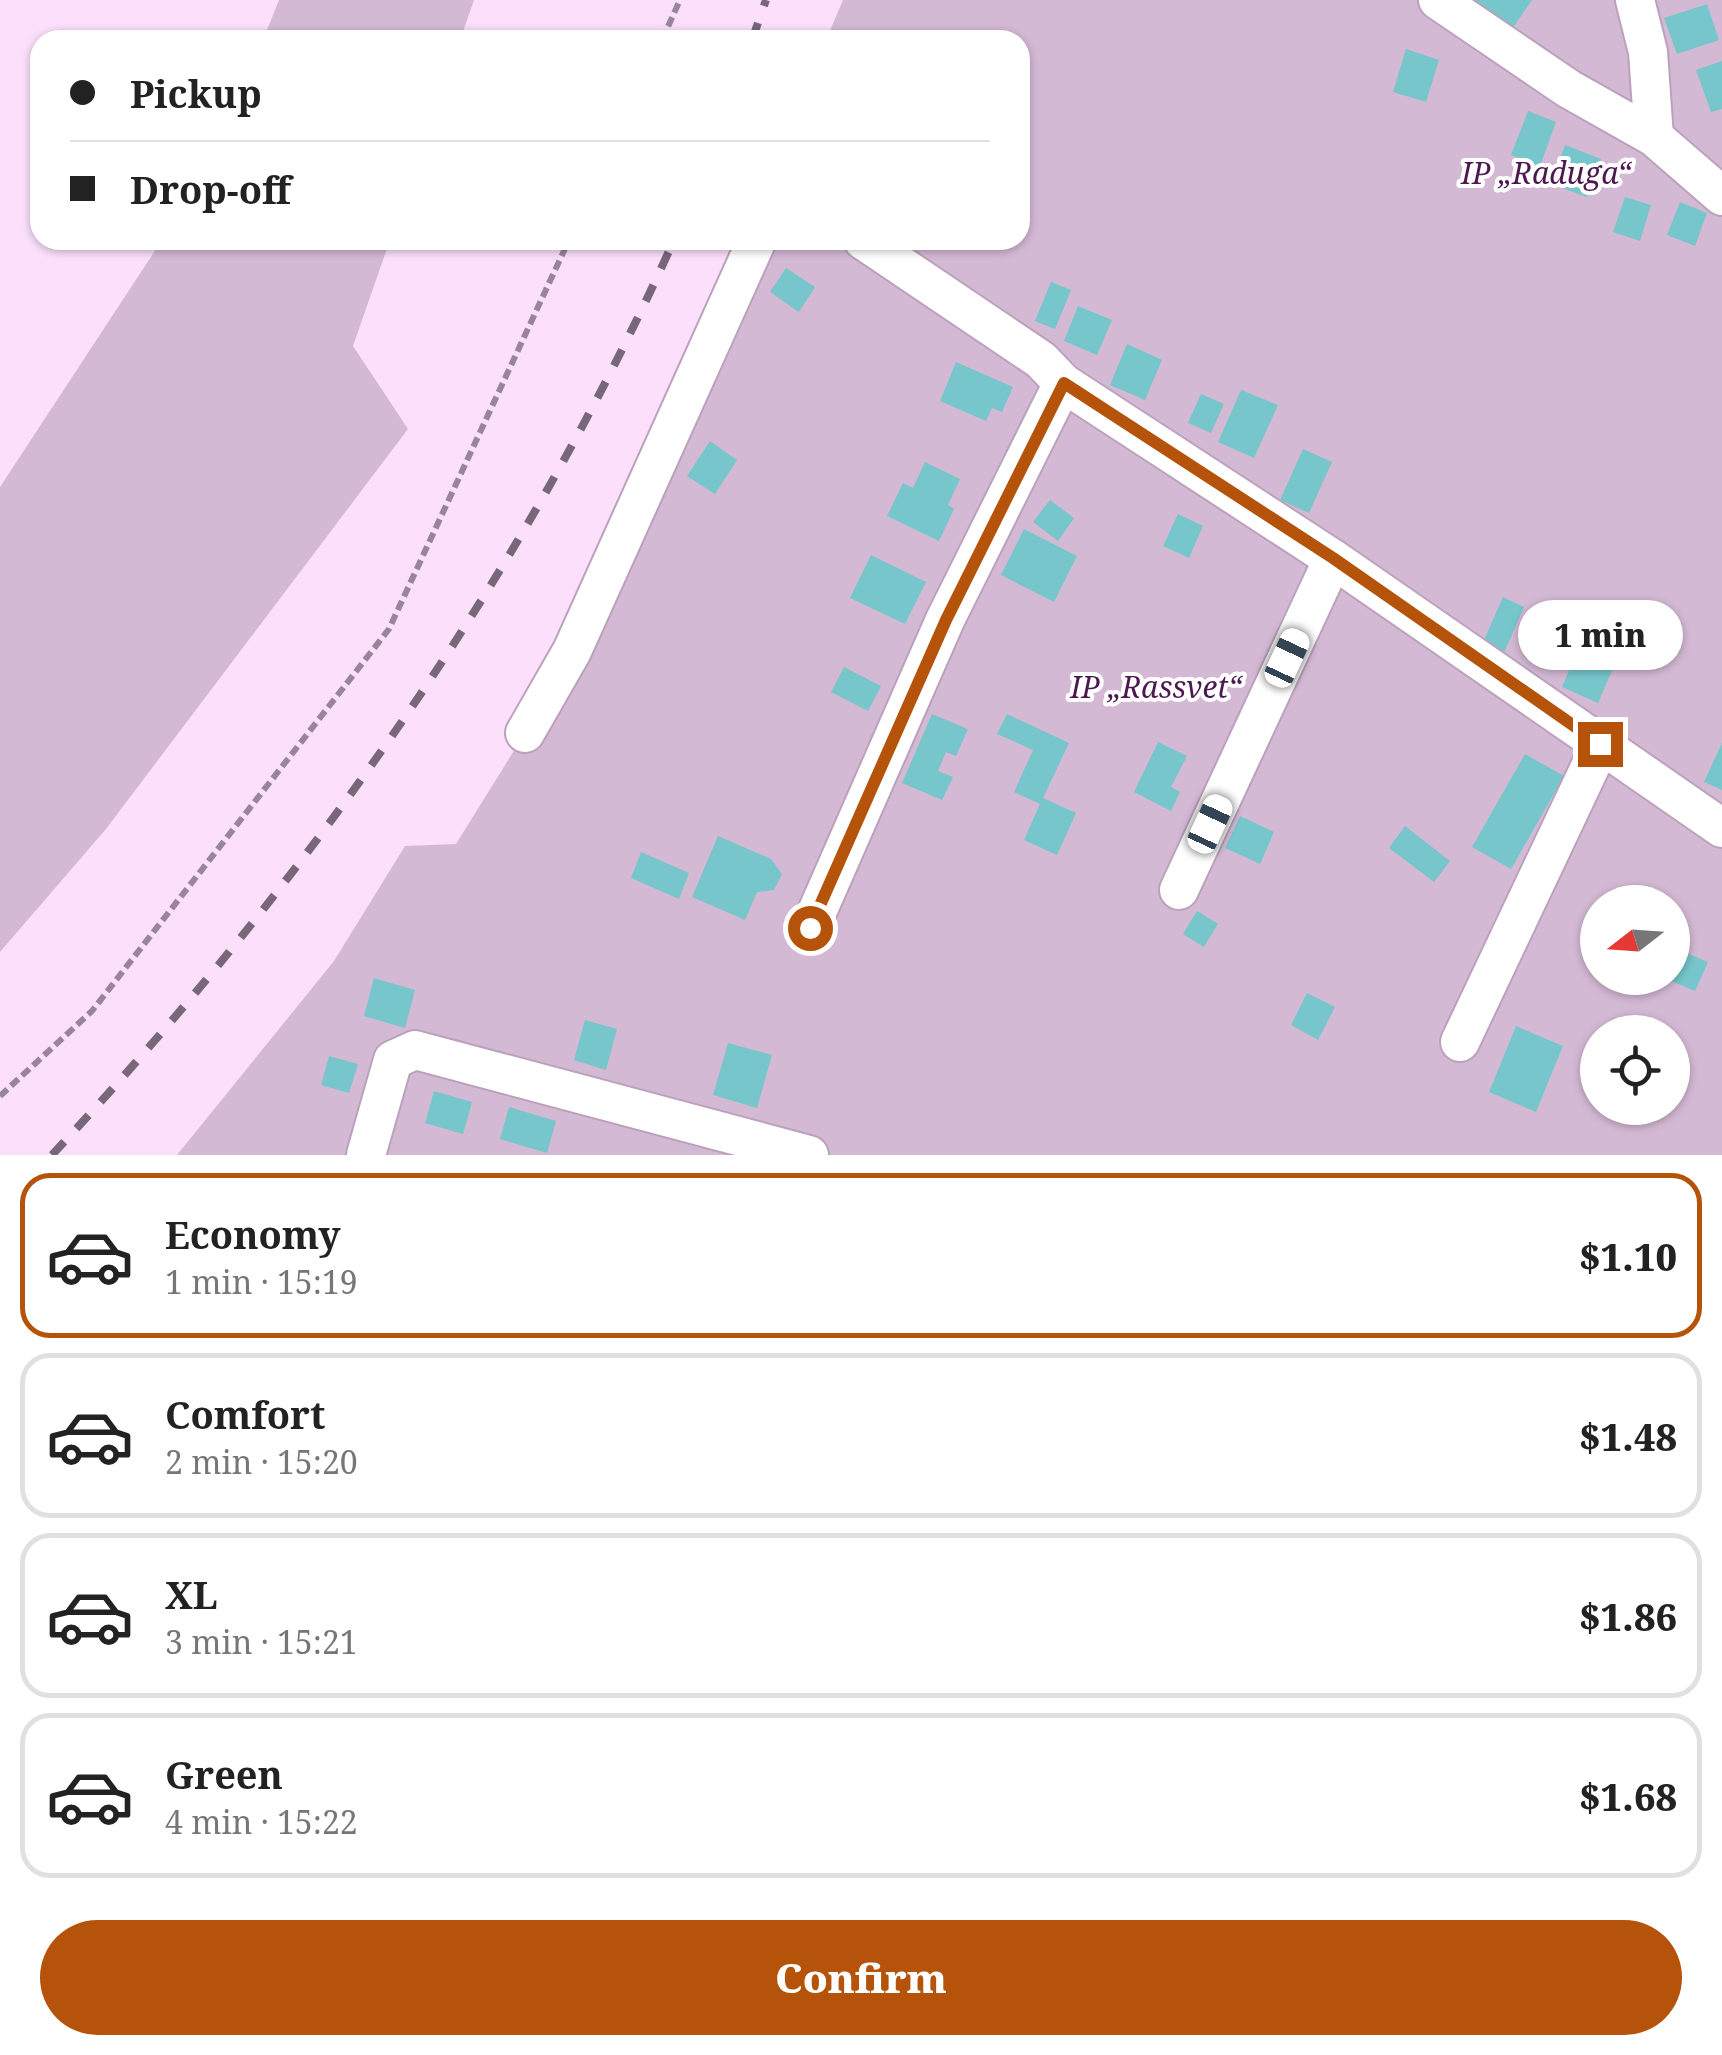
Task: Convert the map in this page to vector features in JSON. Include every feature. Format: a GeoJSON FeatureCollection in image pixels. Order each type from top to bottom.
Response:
{"type":"FeatureCollection","features":[{"type":"Feature","properties":{"kind":"street"},"geometry":{"type":"LineString","coordinates":[[1438,0],[1569,89],[1654,137],[1722,196]]}},
{"type":"Feature","properties":{"kind":"street"},"geometry":{"type":"LineString","coordinates":[[1635,0],[1648,52],[1654,137]]}},
{"type":"Feature","properties":{"kind":"street"},"geometry":{"type":"LineString","coordinates":[[526,733],[572,651],[752,250]]}},
{"type":"Feature","properties":{"kind":"street"},"geometry":{"type":"LineString","coordinates":[[879,250],[1042,360],[1064,383],[1333,558],[1722,828]]}},
{"type":"Feature","properties":{"kind":"street"},"geometry":{"type":"LineString","coordinates":[[810,928],[946,620],[1064,383]]}},
{"type":"Feature","properties":{"kind":"street"},"geometry":{"type":"LineString","coordinates":[[1179,890],[1333,558]]}},
{"type":"Feature","properties":{"kind":"street"},"geometry":{"type":"LineString","coordinates":[[1460,1042],[1600,744]]}},
{"type":"Feature","properties":{"kind":"street"},"geometry":{"type":"LineString","coordinates":[[366,1155],[393,1060],[415,1050],[809,1155]]}},
{"type":"Feature","properties":{"kind":"path"},"geometry":{"type":"LineString","coordinates":[[666,30],[680,0]]}},
{"type":"Feature","properties":{"kind":"path"},"geometry":{"type":"LineString","coordinates":[[0,1096],[92,1011],[390,629],[564,250]]}},
{"type":"Feature","properties":{"kind":"green space"},"geometry":{"type":"Polygon","coordinates":[[[279,0],[474,0],[464,30],[267,30],[279,0]]]}},
{"type":"Feature","properties":{"kind":"green space","name":"IP „Rassvet“"},"geometry":{"type":"Polygon","coordinates":[[[843,0],[1722,0],[1722,1155],[177,1155],[334,961],[405,846],[456,844],[525,733],[752,250],[1030,250],[1030,30],[830,30],[843,0]]]}},
{"type":"Feature","properties":{"kind":"green space"},"geometry":{"type":"Polygon","coordinates":[[[155,250],[387,250],[353,346],[408,429],[106,829],[0,952],[0,487],[155,250]]]}},
{"type":"Feature","properties":{"kind":"building"},"geometry":{"type":"Polygon","coordinates":[[[1474,0],[1532,0],[1510,32],[1471,4],[1474,0]]]}},
{"type":"Feature","properties":{"kind":"building"},"geometry":{"type":"Polygon","coordinates":[[[1707,4],[1719,40],[1677,54],[1664,18],[1707,4]]]}},
{"type":"Feature","properties":{"kind":"building"},"geometry":{"type":"Polygon","coordinates":[[[1406,49],[1439,60],[1426,102],[1393,92],[1406,49]]]}},
{"type":"Feature","properties":{"kind":"building"},"geometry":{"type":"Polygon","coordinates":[[[1722,61],[1722,109],[1711,112],[1696,70],[1722,61]]]}},
{"type":"Feature","properties":{"kind":"building"},"geometry":{"type":"Polygon","coordinates":[[[1528,111],[1556,122],[1540,166],[1511,155],[1528,111]]]}},
{"type":"Feature","properties":{"kind":"building"},"geometry":{"type":"Polygon","coordinates":[[[1565,145],[1601,159],[1587,197],[1551,184],[1565,145]]]}},
{"type":"Feature","properties":{"kind":"building"},"geometry":{"type":"Polygon","coordinates":[[[1625,197],[1651,205],[1640,241],[1613,232],[1625,197]]]}},
{"type":"Feature","properties":{"kind":"building"},"geometry":{"type":"Polygon","coordinates":[[[1680,202],[1707,213],[1695,246],[1667,235],[1680,202]]]}},
{"type":"Feature","properties":{"kind":"building"},"geometry":{"type":"Polygon","coordinates":[[[786,268],[815,287],[799,312],[770,292],[786,268]]]}},
{"type":"Feature","properties":{"kind":"building"},"geometry":{"type":"Polygon","coordinates":[[[1051,282],[1071,290],[1055,329],[1035,321],[1051,282]]]}},
{"type":"Feature","properties":{"kind":"building"},"geometry":{"type":"Polygon","coordinates":[[[1078,306],[1112,320],[1097,355],[1064,341],[1078,306]]]}},
{"type":"Feature","properties":{"kind":"building"},"geometry":{"type":"Polygon","coordinates":[[[1127,344],[1162,360],[1145,400],[1110,385],[1127,344]]]}},
{"type":"Feature","properties":{"kind":"building"},"geometry":{"type":"Polygon","coordinates":[[[956,362],[1013,387],[1002,412],[992,408],[986,421],[940,401],[956,362]]]}},
{"type":"Feature","properties":{"kind":"building"},"geometry":{"type":"Polygon","coordinates":[[[1241,390],[1278,405],[1254,458],[1218,442],[1241,390]]]}},
{"type":"Feature","properties":{"kind":"building"},"geometry":{"type":"Polygon","coordinates":[[[1201,394],[1224,404],[1211,433],[1188,423],[1201,394]]]}},
{"type":"Feature","properties":{"kind":"building"},"geometry":{"type":"Polygon","coordinates":[[[710,441],[737,460],[715,494],[687,476],[710,441]]]}},
{"type":"Feature","properties":{"kind":"building"},"geometry":{"type":"Polygon","coordinates":[[[1303,449],[1332,462],[1309,513],[1280,500],[1303,449]]]}},
{"type":"Feature","properties":{"kind":"building"},"geometry":{"type":"Polygon","coordinates":[[[925,462],[960,479],[948,505],[954,509],[939,541],[887,516],[903,483],[913,488],[925,462]]]}},
{"type":"Feature","properties":{"kind":"building"},"geometry":{"type":"Polygon","coordinates":[[[1050,500],[1074,518],[1058,541],[1033,522],[1050,500]]]}},
{"type":"Feature","properties":{"kind":"building"},"geometry":{"type":"Polygon","coordinates":[[[1178,514],[1203,526],[1189,558],[1163,546],[1178,514]]]}},
{"type":"Feature","properties":{"kind":"building"},"geometry":{"type":"Polygon","coordinates":[[[1024,529],[1077,556],[1054,602],[1001,575],[1024,529]]]}},
{"type":"Feature","properties":{"kind":"building"},"geometry":{"type":"Polygon","coordinates":[[[871,555],[926,582],[905,624],[850,598],[871,555]]]}},
{"type":"Feature","properties":{"kind":"building"},"geometry":{"type":"Polygon","coordinates":[[[1503,597],[1524,607],[1502,657],[1481,647],[1503,597]]]}},
{"type":"Feature","properties":{"kind":"building"},"geometry":{"type":"Polygon","coordinates":[[[1537,625],[1564,637],[1551,668],[1524,656],[1537,625]]]}},
{"type":"Feature","properties":{"kind":"building"},"geometry":{"type":"Polygon","coordinates":[[[1578,650],[1614,666],[1598,703],[1562,687],[1578,650]]]}},
{"type":"Feature","properties":{"kind":"building"},"geometry":{"type":"Polygon","coordinates":[[[844,667],[881,686],[868,711],[831,692],[844,667]]]}},
{"type":"Feature","properties":{"kind":"building"},"geometry":{"type":"Polygon","coordinates":[[[932,714],[968,729],[956,756],[946,752],[938,771],[953,777],[942,800],[902,783],[932,714]]]}},
{"type":"Feature","properties":{"kind":"building"},"geometry":{"type":"Polygon","coordinates":[[[1007,714],[1069,743],[1043,798],[1076,813],[1057,855],[1024,840],[1040,804],[1014,792],[1033,750],[997,734],[1007,714]]]}},
{"type":"Feature","properties":{"kind":"building"},"geometry":{"type":"Polygon","coordinates":[[[1158,742],[1187,756],[1171,787],[1180,792],[1171,811],[1134,792],[1158,742]]]}},
{"type":"Feature","properties":{"kind":"building"},"geometry":{"type":"Polygon","coordinates":[[[1722,743],[1722,790],[1704,782],[1722,743]]]}},
{"type":"Feature","properties":{"kind":"building"},"geometry":{"type":"Polygon","coordinates":[[[1525,754],[1564,776],[1511,869],[1472,847],[1525,754]]]}},
{"type":"Feature","properties":{"kind":"building"},"geometry":{"type":"Polygon","coordinates":[[[1240,816],[1274,832],[1260,864],[1225,848],[1240,816]]]}},
{"type":"Feature","properties":{"kind":"building"},"geometry":{"type":"Polygon","coordinates":[[[1405,826],[1450,861],[1434,882],[1389,848],[1405,826]]]}},
{"type":"Feature","properties":{"kind":"building"},"geometry":{"type":"Polygon","coordinates":[[[718,836],[771,859],[782,874],[774,890],[757,892],[745,920],[692,897],[718,836]]]}},
{"type":"Feature","properties":{"kind":"building"},"geometry":{"type":"Polygon","coordinates":[[[641,852],[689,873],[679,899],[631,878],[641,852]]]}},
{"type":"Feature","properties":{"kind":"building"},"geometry":{"type":"Polygon","coordinates":[[[1197,911],[1218,924],[1204,947],[1183,934],[1197,911]]]}},
{"type":"Feature","properties":{"kind":"building"},"geometry":{"type":"Polygon","coordinates":[[[1690,954],[1708,962],[1695,991],[1690,989],[1690,954]]]}},
{"type":"Feature","properties":{"kind":"building"},"geometry":{"type":"Polygon","coordinates":[[[374,978],[415,990],[405,1028],[364,1016],[374,978]]]}},
{"type":"Feature","properties":{"kind":"building"},"geometry":{"type":"Polygon","coordinates":[[[1307,993],[1335,1007],[1318,1040],[1291,1025],[1307,993]]]}},
{"type":"Feature","properties":{"kind":"building"},"geometry":{"type":"Polygon","coordinates":[[[585,1020],[617,1029],[606,1070],[574,1060],[585,1020]]]}},
{"type":"Feature","properties":{"kind":"building"},"geometry":{"type":"Polygon","coordinates":[[[1516,1026],[1563,1046],[1536,1112],[1489,1092],[1516,1026]]]}},
{"type":"Feature","properties":{"kind":"building"},"geometry":{"type":"Polygon","coordinates":[[[728,1043],[772,1055],[757,1108],[713,1095],[728,1043]]]}},
{"type":"Feature","properties":{"kind":"building"},"geometry":{"type":"Polygon","coordinates":[[[329,1056],[358,1064],[349,1093],[321,1085],[329,1056]]]}},
{"type":"Feature","properties":{"kind":"building"},"geometry":{"type":"Polygon","coordinates":[[[434,1091],[472,1102],[463,1134],[425,1123],[434,1091]]]}},
{"type":"Feature","properties":{"kind":"building"},"geometry":{"type":"Polygon","coordinates":[[[509,1107],[556,1121],[547,1153],[500,1139],[509,1107]]]}},
{"type":"Feature","properties":{"kind":"railway"},"geometry":{"type":"LineString","coordinates":[[756,30],[766,0]]}},
{"type":"Feature","properties":{"kind":"railway"},"geometry":{"type":"LineString","coordinates":[[52,1155],[235,945],[401,723],[548,488],[614,366],[669,250]]}},
{"type":"Feature","properties":{"kind":"route"},"geometry":{"type":"LineString","coordinates":[[810,928],[946,620],[1064,383],[1333,558],[1600,744]]}},
{"type":"Feature","properties":{"kind":"park label","name":"IP „Raduga“"},"geometry":{"type":"Point","coordinates":[1546,174]}}]}
